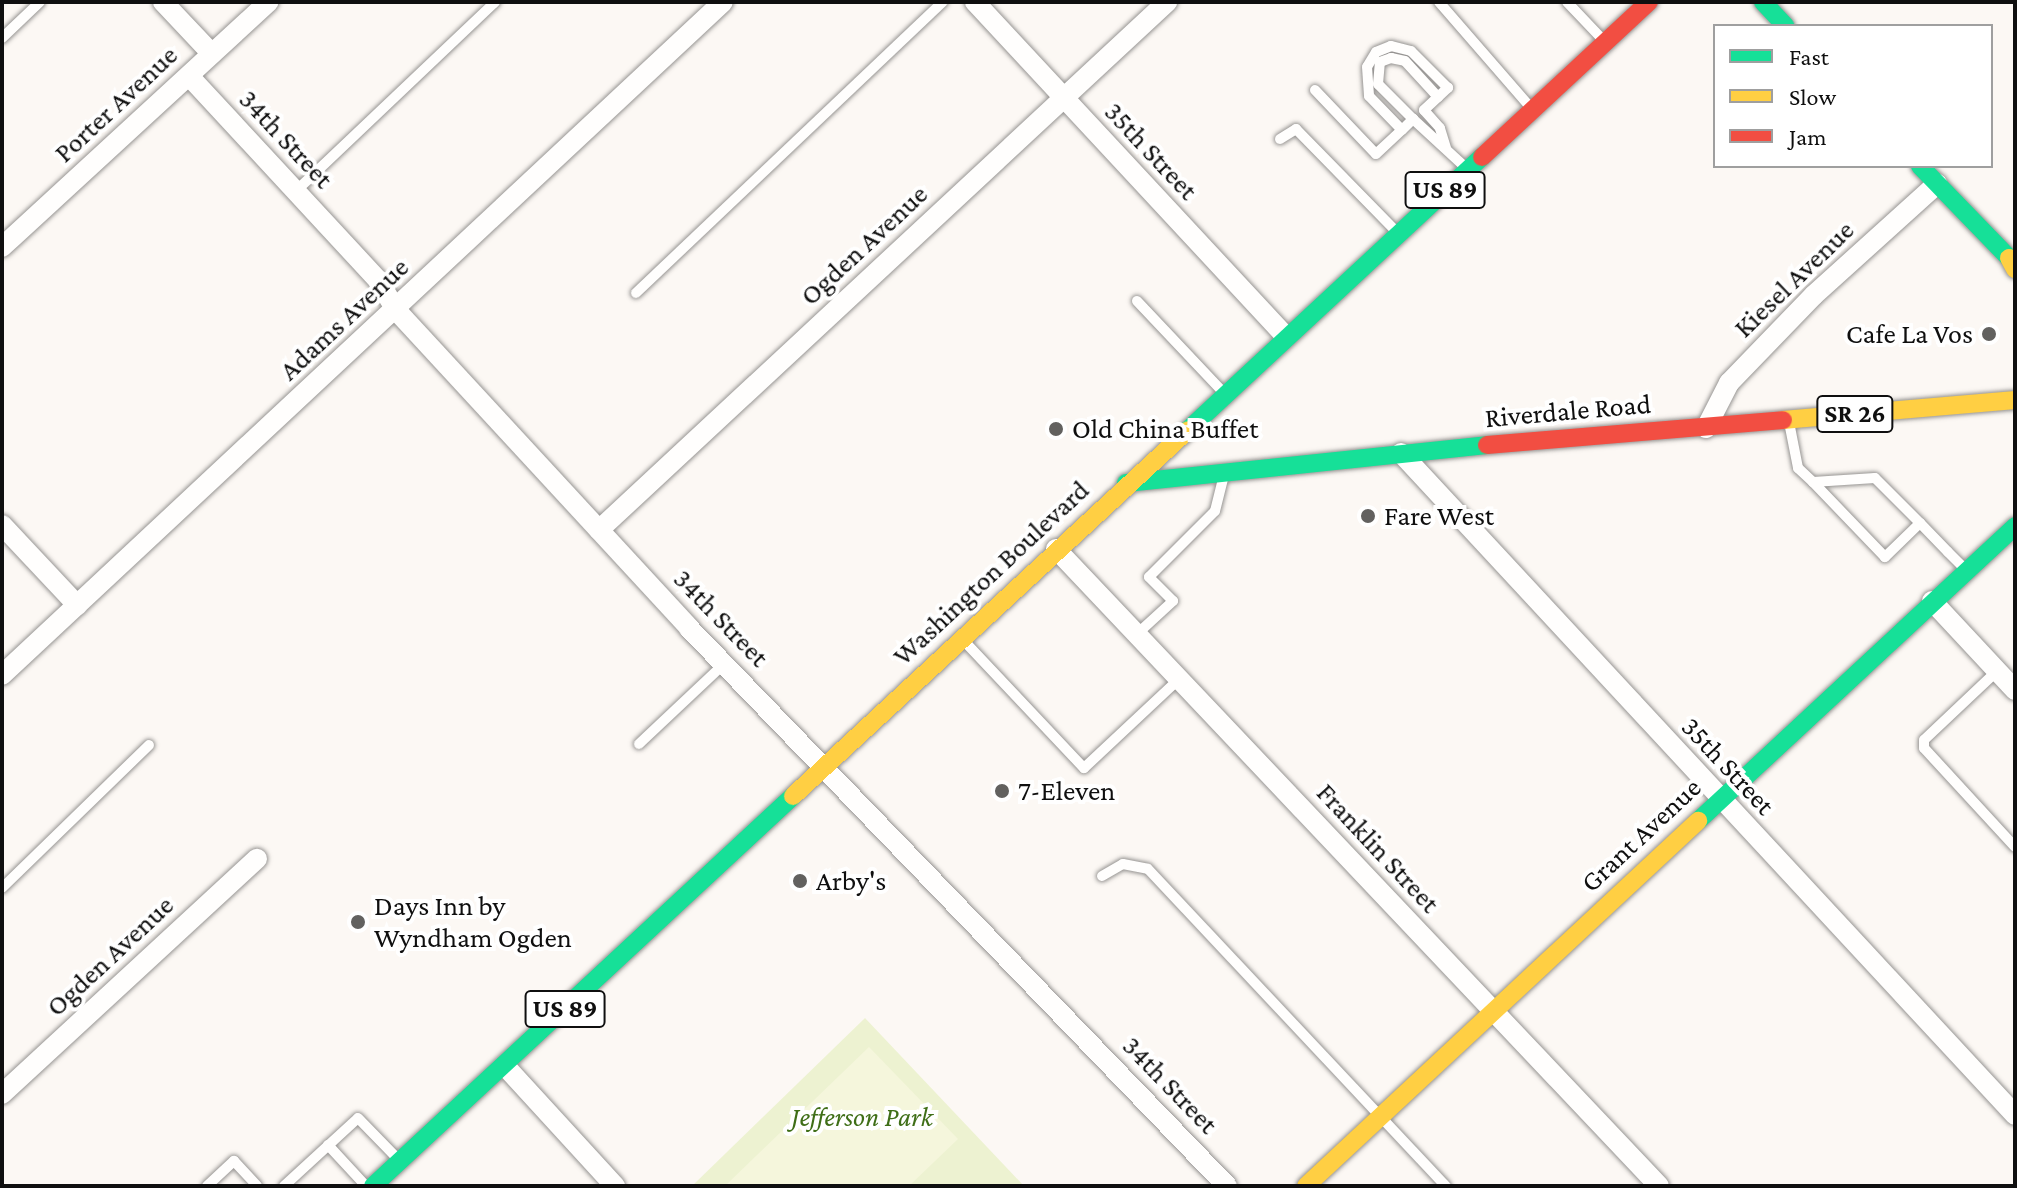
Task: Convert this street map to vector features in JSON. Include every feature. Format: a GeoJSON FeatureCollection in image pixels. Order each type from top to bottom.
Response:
{"type":"FeatureCollection","features":[{"type":"Feature","properties":{"kind":"main road","name":"Washington Boulevard"},"geometry":{"type":"LineString","coordinates":[[373,1186],[828,766],[1126,483],[1649,2]]}},
{"type":"Feature","properties":{"kind":"main road"},"geometry":{"type":"LineString","coordinates":[[1763,2],[1783,24]]}},
{"type":"Feature","properties":{"kind":"main road"},"geometry":{"type":"LineString","coordinates":[[1922,168],[2013,264]]}},
{"type":"Feature","properties":{"kind":"main road","name":"Riverdale Road"},"geometry":{"type":"LineString","coordinates":[[1126,483],[1401,453],[1706,428],[2011,396]]}},
{"type":"Feature","properties":{"kind":"main road","name":"Grant Avenue"},"geometry":{"type":"LineString","coordinates":[[1306,1186],[2015,526]]}},
{"type":"Feature","properties":{"kind":"street"},"geometry":{"type":"LineString","coordinates":[[163,2],[212,54]]}},
{"type":"Feature","properties":{"kind":"street","name":"Porter Avenue"},"geometry":{"type":"LineString","coordinates":[[2,247],[268,2]]}},
{"type":"Feature","properties":{"kind":"street","name":"Adams Avenue"},"geometry":{"type":"LineString","coordinates":[[2,675],[723,2]]}},
{"type":"Feature","properties":{"kind":"street","name":"35th Street"},"geometry":{"type":"LineString","coordinates":[[975,2],[1286,337]]}},
{"type":"Feature","properties":{"kind":"street","name":"Ogden Avenue"},"geometry":{"type":"LineString","coordinates":[[599,530],[1167,2]]}},
{"type":"Feature","properties":{"kind":"street","name":"34th Street"},"geometry":{"type":"LineString","coordinates":[[189,76],[297,190],[378,280],[396,310],[599,530],[1227,1186]]}},
{"type":"Feature","properties":{"kind":"street","name":"Kiesel Avenue"},"geometry":{"type":"LineString","coordinates":[[1706,428],[1729,383],[1814,295],[1937,184]]}},
{"type":"Feature","properties":{"kind":"street","name":"35th Street"},"geometry":{"type":"LineString","coordinates":[[1401,453],[2015,1115]]}},
{"type":"Feature","properties":{"kind":"street"},"geometry":{"type":"LineString","coordinates":[[2,525],[77,605]]}},
{"type":"Feature","properties":{"kind":"street","name":"Franklin Street"},"geometry":{"type":"LineString","coordinates":[[1056,549],[1659,1186]]}},
{"type":"Feature","properties":{"kind":"street"},"geometry":{"type":"LineString","coordinates":[[1932,601],[2015,690]]}},
{"type":"Feature","properties":{"kind":"street","name":"Ogden Avenue"},"geometry":{"type":"LineString","coordinates":[[2,1094],[257,859]]}},
{"type":"Feature","properties":{"kind":"street"},"geometry":{"type":"LineString","coordinates":[[505,1066],[615,1186]]}},
{"type":"Feature","properties":{"kind":"lane"},"geometry":{"type":"LineString","coordinates":[[2,38],[40,2]]}},
{"type":"Feature","properties":{"kind":"lane"},"geometry":{"type":"LineString","coordinates":[[297,190],[495,2]]}},
{"type":"Feature","properties":{"kind":"lane"},"geometry":{"type":"LineString","coordinates":[[636,293],[943,2]]}},
{"type":"Feature","properties":{"kind":"lane"},"geometry":{"type":"LineString","coordinates":[[1439,2],[1533,110]]}},
{"type":"Feature","properties":{"kind":"lane"},"geometry":{"type":"LineString","coordinates":[[1567,2],[1605,42]]}},
{"type":"Feature","properties":{"kind":"lane"},"geometry":{"type":"LineString","coordinates":[[1402,130],[1365,86],[1367,67],[1376,52],[1391,46],[1411,51],[1448,88],[1424,110],[1440,128],[1446,148]]}},
{"type":"Feature","properties":{"kind":"lane"},"geometry":{"type":"LineString","coordinates":[[1438,97],[1405,61],[1391,58],[1380,62],[1378,84],[1467,169]]}},
{"type":"Feature","properties":{"kind":"lane"},"geometry":{"type":"LineString","coordinates":[[1315,90],[1376,154],[1413,119]]}},
{"type":"Feature","properties":{"kind":"lane"},"geometry":{"type":"LineString","coordinates":[[1280,139],[1296,129],[1398,233]]}},
{"type":"Feature","properties":{"kind":"lane"},"geometry":{"type":"LineString","coordinates":[[1137,301],[1225,393]]}},
{"type":"Feature","properties":{"kind":"lane"},"geometry":{"type":"LineString","coordinates":[[1789,420],[1798,468],[1885,557],[1920,523]]}},
{"type":"Feature","properties":{"kind":"lane"},"geometry":{"type":"LineString","coordinates":[[1137,634],[1173,601],[1149,577],[1215,511],[1224,473]]}},
{"type":"Feature","properties":{"kind":"lane"},"geometry":{"type":"LineString","coordinates":[[1813,482],[1875,478],[1965,570]]}},
{"type":"Feature","properties":{"kind":"lane"},"geometry":{"type":"LineString","coordinates":[[962,639],[1084,768],[1179,679]]}},
{"type":"Feature","properties":{"kind":"lane"},"geometry":{"type":"LineString","coordinates":[[639,744],[725,663]]}},
{"type":"Feature","properties":{"kind":"lane"},"geometry":{"type":"LineString","coordinates":[[1997,671],[1924,740],[1924,748],[2015,847]]}},
{"type":"Feature","properties":{"kind":"lane"},"geometry":{"type":"LineString","coordinates":[[2,888],[149,745]]}},
{"type":"Feature","properties":{"kind":"lane"},"geometry":{"type":"LineString","coordinates":[[1102,876],[1123,864],[1148,869],[1378,1119],[1446,1186]]}},
{"type":"Feature","properties":{"kind":"lane"},"geometry":{"type":"LineString","coordinates":[[284,1186],[358,1118],[400,1161]]}},
{"type":"Feature","properties":{"kind":"lane"},"geometry":{"type":"LineString","coordinates":[[328,1145],[366,1186]]}},
{"type":"Feature","properties":{"kind":"lane"},"geometry":{"type":"LineString","coordinates":[[207,1186],[234,1161],[257,1186]]}},
{"type":"Feature","properties":{"kind":"green space","name":"Jefferson Park"},"geometry":{"type":"Polygon","coordinates":[[[865,1018],[1024,1186],[692,1186],[865,1018]]]}},
{"type":"Feature","properties":{"kind":"green space","name":"Jefferson Park"},"geometry":{"type":"Polygon","coordinates":[[[869,1047],[958,1139],[909,1186],[725,1186],[869,1047]]]}},
{"type":"Feature","properties":{"kind":"traffic: fast"},"geometry":{"type":"LineString","coordinates":[[1763,2],[1783,24]]}},
{"type":"Feature","properties":{"kind":"traffic: fast"},"geometry":{"type":"LineString","coordinates":[[1188,430],[1482,157]]}},
{"type":"Feature","properties":{"kind":"traffic: fast"},"geometry":{"type":"LineString","coordinates":[[1922,168],[2015,264]]}},
{"type":"Feature","properties":{"kind":"traffic: fast"},"geometry":{"type":"LineString","coordinates":[[1126,483],[1487,445]]}},
{"type":"Feature","properties":{"kind":"traffic: fast"},"geometry":{"type":"LineString","coordinates":[[1698,821],[2015,526]]}},
{"type":"Feature","properties":{"kind":"traffic: fast"},"geometry":{"type":"LineString","coordinates":[[373,1186],[793,796]]}},
{"type":"Feature","properties":{"kind":"traffic: slow"},"geometry":{"type":"LineString","coordinates":[[2009,258],[2015,269]]}},
{"type":"Feature","properties":{"kind":"traffic: slow"},"geometry":{"type":"LineString","coordinates":[[1783,420],[2015,400]]}},
{"type":"Feature","properties":{"kind":"traffic: slow"},"geometry":{"type":"LineString","coordinates":[[793,796],[1188,430]]}},
{"type":"Feature","properties":{"kind":"traffic: slow"},"geometry":{"type":"LineString","coordinates":[[1306,1186],[1698,821]]}},
{"type":"Feature","properties":{"kind":"traffic: jam"},"geometry":{"type":"LineString","coordinates":[[1482,157],[1649,2]]}},
{"type":"Feature","properties":{"kind":"traffic: jam"},"geometry":{"type":"LineString","coordinates":[[1487,445],[1783,420]]}},
{"type":"Feature","properties":{"kind":"place","name":"Cafe La Vos"},"geometry":{"type":"Point","coordinates":[1989,334]}},
{"type":"Feature","properties":{"kind":"place","name":"Old China Buffet"},"geometry":{"type":"Point","coordinates":[1056,429]}},
{"type":"Feature","properties":{"kind":"place","name":"Fare West"},"geometry":{"type":"Point","coordinates":[1368,516]}},
{"type":"Feature","properties":{"kind":"place","name":"7-Eleven"},"geometry":{"type":"Point","coordinates":[1002,791]}},
{"type":"Feature","properties":{"kind":"place","name":"Arby's"},"geometry":{"type":"Point","coordinates":[800,881]}},
{"type":"Feature","properties":{"kind":"place","name":"Days Inn by Wyndham Ogden"},"geometry":{"type":"Point","coordinates":[358,922]}}]}
